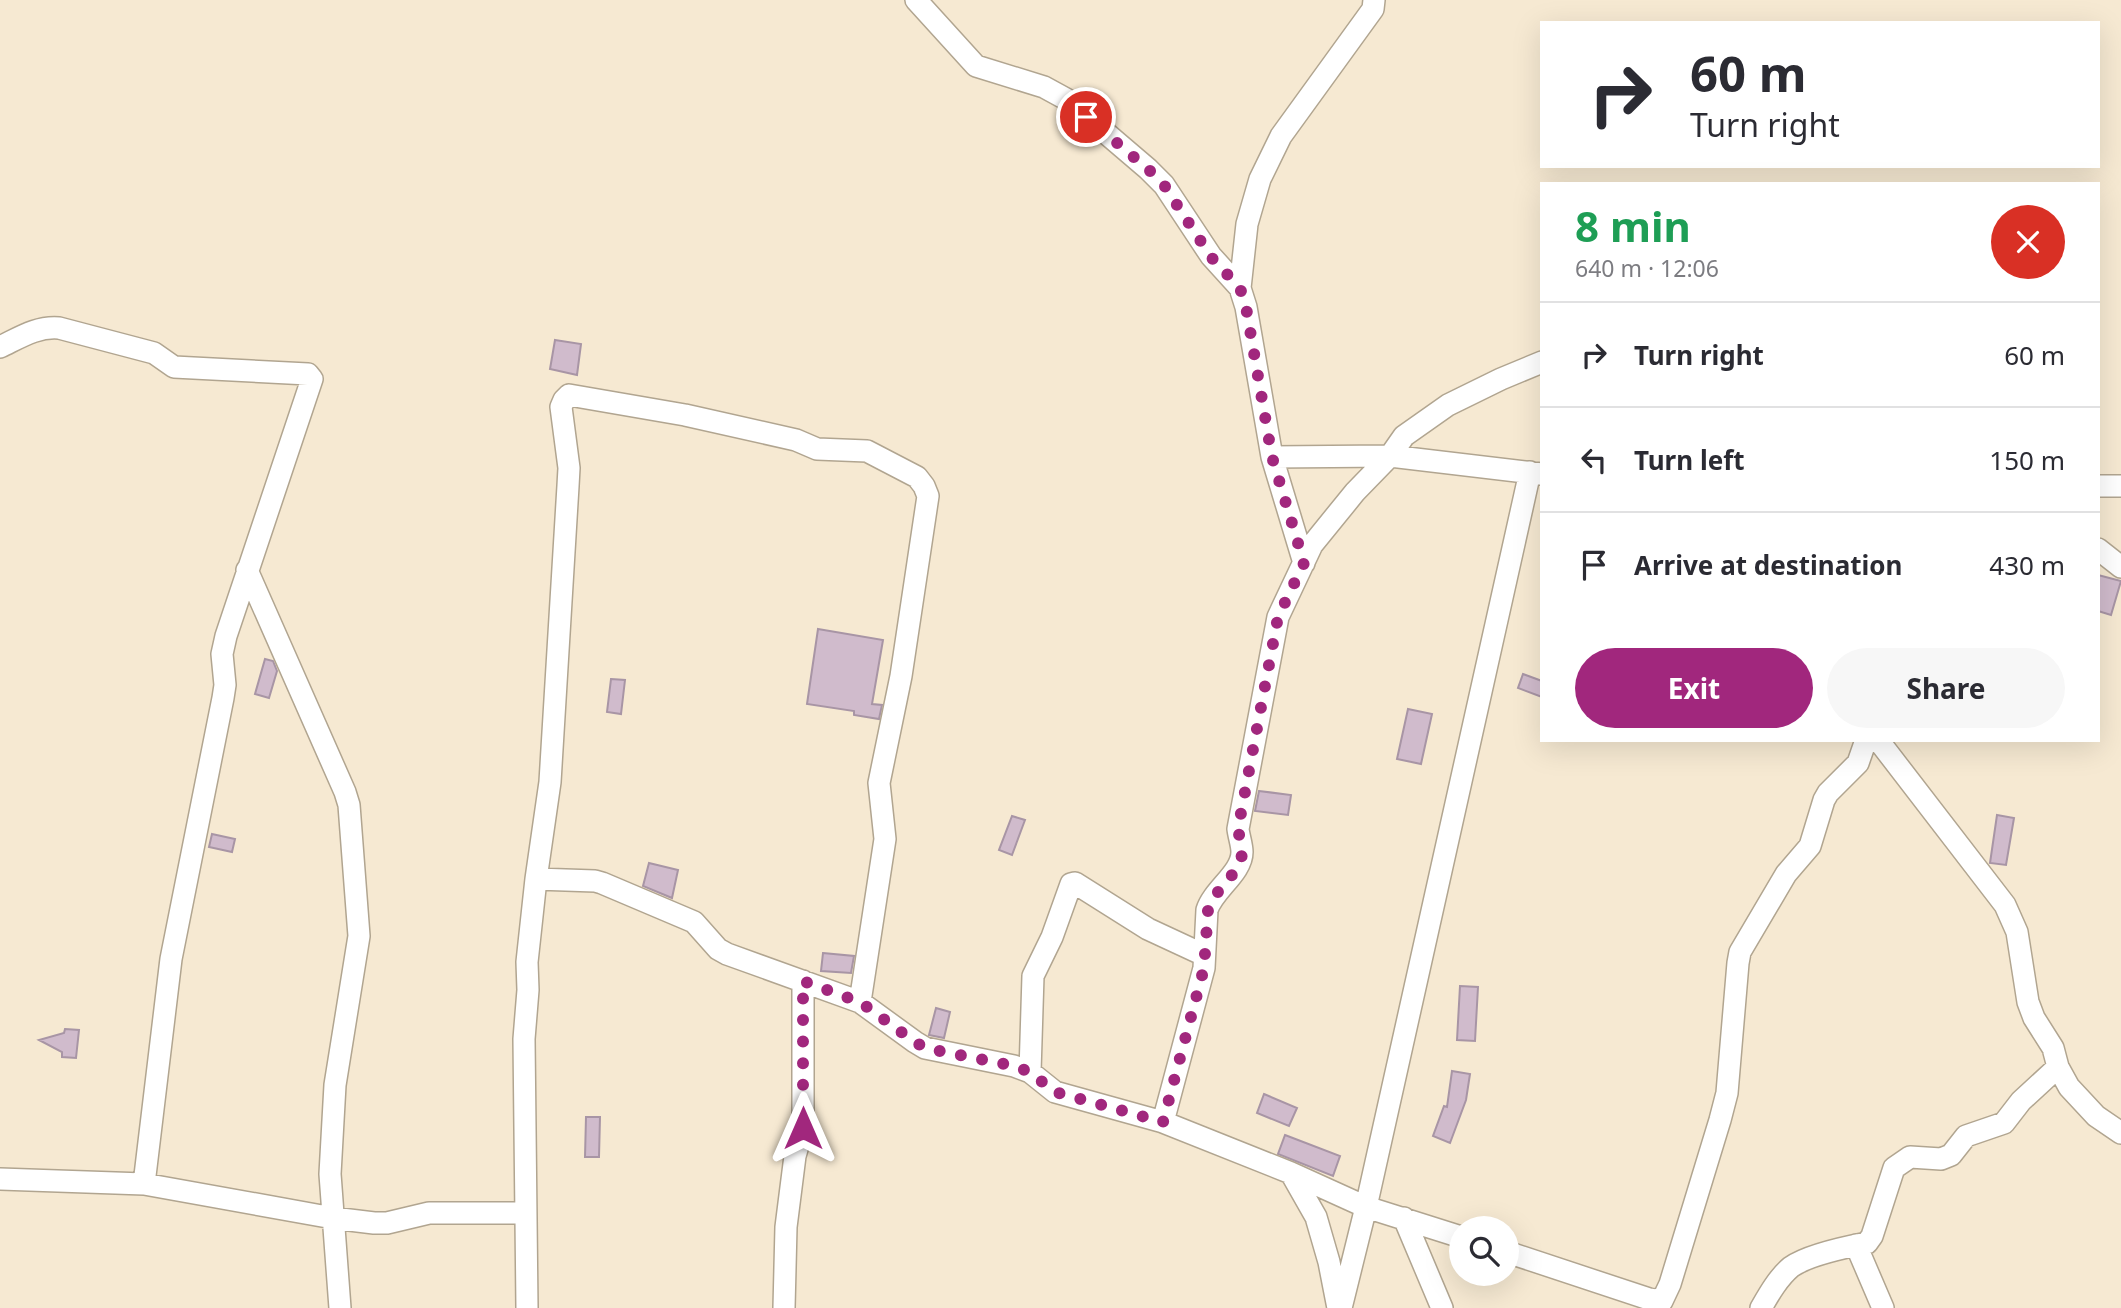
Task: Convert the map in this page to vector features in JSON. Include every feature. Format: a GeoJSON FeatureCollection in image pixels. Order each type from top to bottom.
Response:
{"type":"FeatureCollection","features":[{"type":"Feature","properties":{"kind":"street"},"geometry":{"type":"LineString","coordinates":[[916,0],[976,66],[1044,87],[1066,99],[1148,169],[1164,185],[1211,257],[1243,298]]}},
{"type":"Feature","properties":{"kind":"street"},"geometry":{"type":"LineString","coordinates":[[1304,563],[1272,457],[1243,298],[1247,225],[1260,179],[1281,135],[1373,9],[1374,0]]}},
{"type":"Feature","properties":{"kind":"street"},"geometry":{"type":"LineString","coordinates":[[0,347],[35,330],[59,328],[154,352],[173,367],[309,374],[312,379],[247,570],[222,654],[225,685],[171,959],[144,1184]]}},
{"type":"Feature","properties":{"kind":"street"},"geometry":{"type":"LineString","coordinates":[[1163,1122],[1204,968],[1210,902],[1240,863],[1242,852],[1238,829],[1278,617],[1312,545],[1355,492],[1390,456],[1404,436],[1448,405],[1540,363]]}},
{"type":"Feature","properties":{"kind":"street"},"geometry":{"type":"LineString","coordinates":[[527,1308],[524,1039],[527,962],[550,782],[569,468],[561,407],[569,396],[672,413],[796,440],[817,449],[867,451],[917,477],[924,486],[928,496],[901,676],[879,783],[885,839],[860,1002]]}},
{"type":"Feature","properties":{"kind":"street"},"geometry":{"type":"LineString","coordinates":[[1272,457],[1390,456],[1536,473],[1366,1208],[1339,1308]]}},
{"type":"Feature","properties":{"kind":"street"},"geometry":{"type":"LineString","coordinates":[[2100,486],[2121,486]]}},
{"type":"Feature","properties":{"kind":"street"},"geometry":{"type":"LineString","coordinates":[[2100,551],[2121,567]]}},
{"type":"Feature","properties":{"kind":"street"},"geometry":{"type":"LineString","coordinates":[[247,570],[349,805],[359,936],[335,1085],[330,1174],[340,1308]]}},
{"type":"Feature","properties":{"kind":"street"},"geometry":{"type":"LineString","coordinates":[[1519,1256],[1667,1306],[1670,1284],[1727,1093],[1740,952],[1786,874],[1810,846],[1828,793],[1858,763],[1865,742]]}},
{"type":"Feature","properties":{"kind":"street"},"geometry":{"type":"LineString","coordinates":[[1880,742],[2005,905],[2017,932],[2028,1002],[2034,1018],[2053,1048],[2058,1067],[2069,1087],[2096,1116],[2121,1133]]}},
{"type":"Feature","properties":{"kind":"street"},"geometry":{"type":"LineString","coordinates":[[536,879],[602,883],[694,922],[718,949],[727,954],[860,1002],[925,1048],[1005,1064],[1030,1072],[1055,1092],[1163,1122],[1291,1173],[1366,1208],[1449,1233]]}},
{"type":"Feature","properties":{"kind":"street"},"geometry":{"type":"LineString","coordinates":[[1030,1072],[1033,976],[1052,937],[1071,884],[1074,883],[1148,929],[1204,956]]}},
{"type":"Feature","properties":{"kind":"street"},"geometry":{"type":"LineString","coordinates":[[784,1308],[786,1227],[795,1156],[803,1128],[803,981]]}},
{"type":"Feature","properties":{"kind":"street"},"geometry":{"type":"LineString","coordinates":[[1761,1308],[1775,1285],[1791,1268],[1805,1260],[1867,1243],[1872,1236],[1894,1168],[1910,1157],[1941,1159],[1951,1155],[1966,1136],[2004,1123],[2021,1101],[2058,1067]]}},
{"type":"Feature","properties":{"kind":"street"},"geometry":{"type":"LineString","coordinates":[[1291,1173],[1316,1217],[1339,1308]]}},
{"type":"Feature","properties":{"kind":"street"},"geometry":{"type":"LineString","coordinates":[[0,1179],[144,1184],[333,1218],[387,1223],[429,1213],[525,1213]]}},
{"type":"Feature","properties":{"kind":"street"},"geometry":{"type":"LineString","coordinates":[[1404,1218],[1442,1308]]}},
{"type":"Feature","properties":{"kind":"street"},"geometry":{"type":"LineString","coordinates":[[1856,1245],[1883,1308]]}},
{"type":"Feature","properties":{"kind":"building"},"geometry":{"type":"Polygon","coordinates":[[[555,340],[581,344],[577,375],[550,369],[555,340]]]}},
{"type":"Feature","properties":{"kind":"building"},"geometry":{"type":"Polygon","coordinates":[[[2100,576],[2121,581],[2111,615],[2100,612],[2100,576]]]}},
{"type":"Feature","properties":{"kind":"building"},"geometry":{"type":"Polygon","coordinates":[[[818,629],[883,640],[872,704],[882,705],[879,719],[854,715],[854,711],[807,704],[818,629]]]}},
{"type":"Feature","properties":{"kind":"building"},"geometry":{"type":"Polygon","coordinates":[[[265,659],[273,661],[277,671],[269,698],[255,694],[265,659]]]}},
{"type":"Feature","properties":{"kind":"building"},"geometry":{"type":"Polygon","coordinates":[[[1523,674],[1540,680],[1540,696],[1518,688],[1523,674]]]}},
{"type":"Feature","properties":{"kind":"building"},"geometry":{"type":"Polygon","coordinates":[[[611,679],[625,680],[621,714],[607,712],[611,679]]]}},
{"type":"Feature","properties":{"kind":"building"},"geometry":{"type":"Polygon","coordinates":[[[1408,709],[1432,714],[1421,764],[1397,759],[1408,709]]]}},
{"type":"Feature","properties":{"kind":"building"},"geometry":{"type":"Polygon","coordinates":[[[1259,791],[1291,795],[1288,815],[1255,811],[1259,791]]]}},
{"type":"Feature","properties":{"kind":"building"},"geometry":{"type":"Polygon","coordinates":[[[1997,815],[2014,818],[2006,865],[1990,863],[1997,815]]]}},
{"type":"Feature","properties":{"kind":"building"},"geometry":{"type":"Polygon","coordinates":[[[1012,816],[1025,820],[1012,855],[999,850],[1012,816]]]}},
{"type":"Feature","properties":{"kind":"building"},"geometry":{"type":"Polygon","coordinates":[[[212,834],[235,839],[232,852],[209,847],[212,834]]]}},
{"type":"Feature","properties":{"kind":"building"},"geometry":{"type":"Polygon","coordinates":[[[649,863],[678,870],[672,898],[643,886],[649,863]]]}},
{"type":"Feature","properties":{"kind":"building"},"geometry":{"type":"Polygon","coordinates":[[[823,953],[854,956],[851,973],[821,971],[823,953]]]}},
{"type":"Feature","properties":{"kind":"building"},"geometry":{"type":"Polygon","coordinates":[[[1460,986],[1478,987],[1475,1041],[1457,1040],[1460,986]]]}},
{"type":"Feature","properties":{"kind":"building"},"geometry":{"type":"Polygon","coordinates":[[[936,1008],[950,1012],[944,1038],[929,1035],[936,1008]]]}},
{"type":"Feature","properties":{"kind":"building"},"geometry":{"type":"Polygon","coordinates":[[[65,1029],[79,1030],[76,1058],[62,1057],[62,1052],[39,1040],[64,1033],[65,1029]]]}},
{"type":"Feature","properties":{"kind":"building"},"geometry":{"type":"Polygon","coordinates":[[[1452,1071],[1470,1074],[1466,1100],[1450,1143],[1433,1136],[1444,1106],[1447,1107],[1452,1071]]]}},
{"type":"Feature","properties":{"kind":"building"},"geometry":{"type":"Polygon","coordinates":[[[1264,1094],[1297,1108],[1289,1126],[1257,1113],[1264,1094]]]}},
{"type":"Feature","properties":{"kind":"building"},"geometry":{"type":"Polygon","coordinates":[[[586,1117],[600,1117],[599,1157],[585,1157],[586,1117]]]}},
{"type":"Feature","properties":{"kind":"building"},"geometry":{"type":"Polygon","coordinates":[[[1285,1135],[1340,1156],[1333,1176],[1278,1154],[1285,1135]]]}},
{"type":"Feature","properties":{"kind":"route"},"geometry":{"type":"LineString","coordinates":[[803,1128],[803,981],[860,1002],[925,1048],[1014,1066],[1030,1072],[1055,1092],[1163,1122],[1204,968],[1210,902],[1240,863],[1242,852],[1238,829],[1278,617],[1304,563],[1272,457],[1246,307],[1240,288],[1211,257],[1164,185],[1086,117]]}}]}
